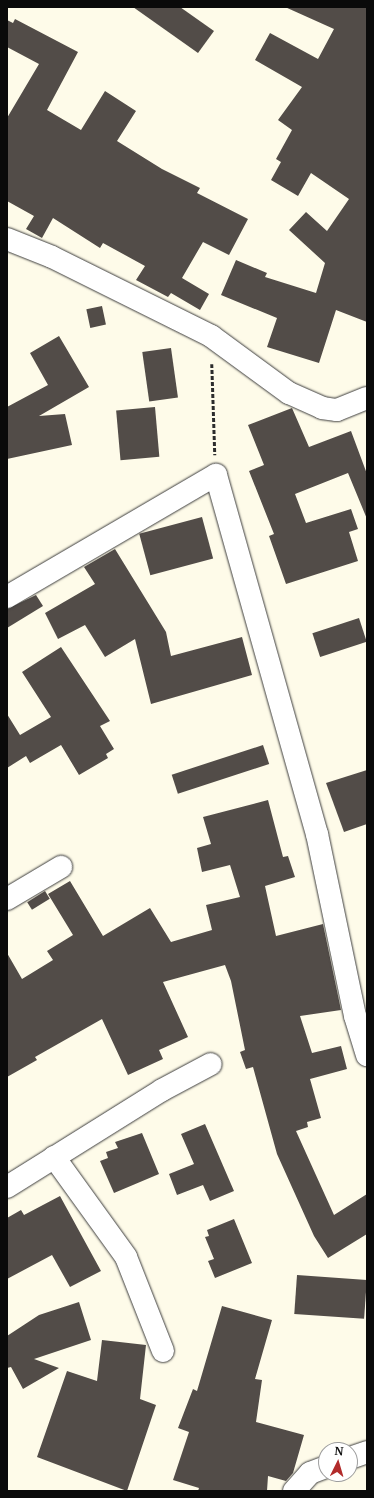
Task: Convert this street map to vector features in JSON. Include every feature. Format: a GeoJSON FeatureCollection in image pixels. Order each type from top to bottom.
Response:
{"type":"FeatureCollection","features":[{"type":"Feature","properties":{"kind":"street"},"geometry":{"type":"LineString","coordinates":[[7,239],[52,257],[211,336],[289,393],[322,408],[337,410],[367,398]]}},
{"type":"Feature","properties":{"kind":"street"},"geometry":{"type":"LineString","coordinates":[[7,597],[216,475],[317,834],[355,1016],[367,1054]]}},
{"type":"Feature","properties":{"kind":"street"},"geometry":{"type":"LineString","coordinates":[[7,899],[61,867]]}},
{"type":"Feature","properties":{"kind":"street"},"geometry":{"type":"LineString","coordinates":[[7,1187],[162,1090],[211,1064]]}},
{"type":"Feature","properties":{"kind":"street"},"geometry":{"type":"LineString","coordinates":[[54,1157],[126,1257],[163,1351]]}},
{"type":"Feature","properties":{"kind":"street"},"geometry":{"type":"LineString","coordinates":[[294,1491],[310,1472],[318,1470]]}},
{"type":"Feature","properties":{"kind":"path"},"geometry":{"type":"LineString","coordinates":[[211,336],[216,475]]}},
{"type":"Feature","properties":{"kind":"building"},"geometry":{"type":"Polygon","coordinates":[[[133,7],[180,7],[214,31],[198,53],[133,7]]]}},
{"type":"Feature","properties":{"kind":"building"},"geometry":{"type":"Polygon","coordinates":[[[285,7],[367,7],[367,322],[336,310],[319,363],[267,347],[277,318],[221,295],[236,260],[267,273],[265,277],[316,293],[325,263],[289,230],[306,212],[327,231],[349,199],[311,173],[298,196],[271,180],[281,162],[276,159],[292,130],[278,120],[302,87],[255,60],[270,33],[318,59],[334,29],[285,7]]]}},
{"type":"Feature","properties":{"kind":"building"},"geometry":{"type":"Polygon","coordinates":[[[15,19],[78,52],[47,110],[81,130],[105,91],[136,111],[117,141],[162,169],[200,188],[197,193],[248,219],[229,255],[203,242],[182,278],[209,294],[200,310],[171,293],[168,297],[136,280],[145,266],[103,243],[100,248],[53,218],[42,238],[26,229],[34,216],[7,201],[7,118],[39,64],[7,47],[7,20],[13,23],[15,19]]]}},
{"type":"Feature","properties":{"kind":"building"},"geometry":{"type":"Polygon","coordinates":[[[102,306],[106,325],[90,328],[86,309],[102,306]]]}},
{"type":"Feature","properties":{"kind":"building"},"geometry":{"type":"Polygon","coordinates":[[[59,336],[89,387],[39,416],[65,414],[72,445],[7,459],[7,407],[48,385],[30,353],[59,336]]]}},
{"type":"Feature","properties":{"kind":"building"},"geometry":{"type":"Polygon","coordinates":[[[171,348],[178,398],[149,402],[142,352],[171,348]]]}},
{"type":"Feature","properties":{"kind":"building"},"geometry":{"type":"Polygon","coordinates":[[[155,407],[159,457],[121,460],[116,410],[155,407]]]}},
{"type":"Feature","properties":{"kind":"building"},"geometry":{"type":"Polygon","coordinates":[[[292,408],[309,447],[351,431],[367,474],[367,519],[348,473],[295,494],[306,523],[351,509],[358,529],[349,532],[358,561],[286,584],[269,536],[274,534],[249,471],[264,465],[248,425],[292,408]]]}},
{"type":"Feature","properties":{"kind":"building"},"geometry":{"type":"Polygon","coordinates":[[[202,517],[213,559],[150,575],[139,534],[202,517]]]}},
{"type":"Feature","properties":{"kind":"building"},"geometry":{"type":"Polygon","coordinates":[[[115,549],[166,632],[171,656],[242,637],[252,675],[151,704],[135,639],[105,657],[85,625],[58,639],[45,613],[95,584],[84,567],[115,549]]]}},
{"type":"Feature","properties":{"kind":"building"},"geometry":{"type":"Polygon","coordinates":[[[36,595],[43,606],[7,628],[7,609],[36,595]]]}},
{"type":"Feature","properties":{"kind":"building"},"geometry":{"type":"Polygon","coordinates":[[[359,618],[367,642],[320,657],[312,633],[359,618]]]}},
{"type":"Feature","properties":{"kind":"building"},"geometry":{"type":"Polygon","coordinates":[[[61,647],[110,721],[100,726],[114,749],[106,754],[108,758],[79,775],[61,745],[30,763],[26,756],[7,768],[7,714],[20,735],[51,717],[22,672],[61,647]]]}},
{"type":"Feature","properties":{"kind":"building"},"geometry":{"type":"Polygon","coordinates":[[[263,745],[269,764],[178,794],[172,775],[263,745]]]}},
{"type":"Feature","properties":{"kind":"building"},"geometry":{"type":"Polygon","coordinates":[[[367,770],[367,824],[344,832],[326,783],[367,770]]]}},
{"type":"Feature","properties":{"kind":"building"},"geometry":{"type":"Polygon","coordinates":[[[268,800],[283,857],[288,856],[295,877],[265,886],[276,936],[323,924],[341,1010],[300,1016],[312,1053],[341,1046],[347,1069],[310,1079],[321,1118],[307,1122],[308,1127],[296,1131],[334,1215],[367,1194],[367,1234],[328,1258],[314,1236],[277,1154],[253,1067],[246,1069],[240,1052],[245,1050],[231,981],[225,965],[163,982],[188,1037],[159,1050],[163,1059],[128,1075],[102,1019],[35,1057],[37,1060],[7,1077],[7,953],[22,979],[53,960],[47,951],[73,935],[48,894],[70,881],[103,936],[150,908],[171,942],[212,930],[206,905],[240,897],[230,865],[202,872],[197,848],[211,844],[203,817],[268,800]]]}},
{"type":"Feature","properties":{"kind":"building"},"geometry":{"type":"Polygon","coordinates":[[[45,891],[50,899],[32,910],[27,902],[45,891]]]}},
{"type":"Feature","properties":{"kind":"building"},"geometry":{"type":"Polygon","coordinates":[[[205,1124],[234,1191],[210,1201],[203,1185],[177,1195],[169,1174],[194,1164],[181,1134],[205,1124]]]}},
{"type":"Feature","properties":{"kind":"building"},"geometry":{"type":"Polygon","coordinates":[[[142,1133],[159,1174],[114,1193],[100,1161],[108,1158],[106,1152],[118,1148],[115,1142],[142,1133]]]}},
{"type":"Feature","properties":{"kind":"building"},"geometry":{"type":"Polygon","coordinates":[[[60,1196],[101,1271],[70,1287],[52,1255],[7,1279],[7,1218],[21,1210],[24,1215],[60,1196]]]}},
{"type":"Feature","properties":{"kind":"building"},"geometry":{"type":"Polygon","coordinates":[[[234,1219],[252,1263],[215,1278],[208,1261],[214,1259],[205,1237],[209,1236],[207,1230],[234,1219]]]}},
{"type":"Feature","properties":{"kind":"building"},"geometry":{"type":"Polygon","coordinates":[[[297,1275],[367,1280],[364,1319],[294,1314],[297,1275]]]}},
{"type":"Feature","properties":{"kind":"building"},"geometry":{"type":"Polygon","coordinates":[[[79,1302],[91,1340],[34,1359],[59,1368],[23,1389],[11,1367],[7,1368],[7,1336],[39,1315],[79,1302]]]}},
{"type":"Feature","properties":{"kind":"building"},"geometry":{"type":"Polygon","coordinates":[[[222,1306],[272,1320],[255,1379],[262,1380],[256,1422],[304,1435],[293,1473],[286,1481],[268,1476],[267,1491],[198,1491],[199,1488],[173,1480],[189,1432],[178,1428],[193,1389],[197,1391],[222,1306]]]}},
{"type":"Feature","properties":{"kind":"building"},"geometry":{"type":"Polygon","coordinates":[[[102,1340],[146,1345],[140,1399],[156,1405],[127,1491],[37,1457],[67,1371],[97,1381],[102,1340]]]}}]}
